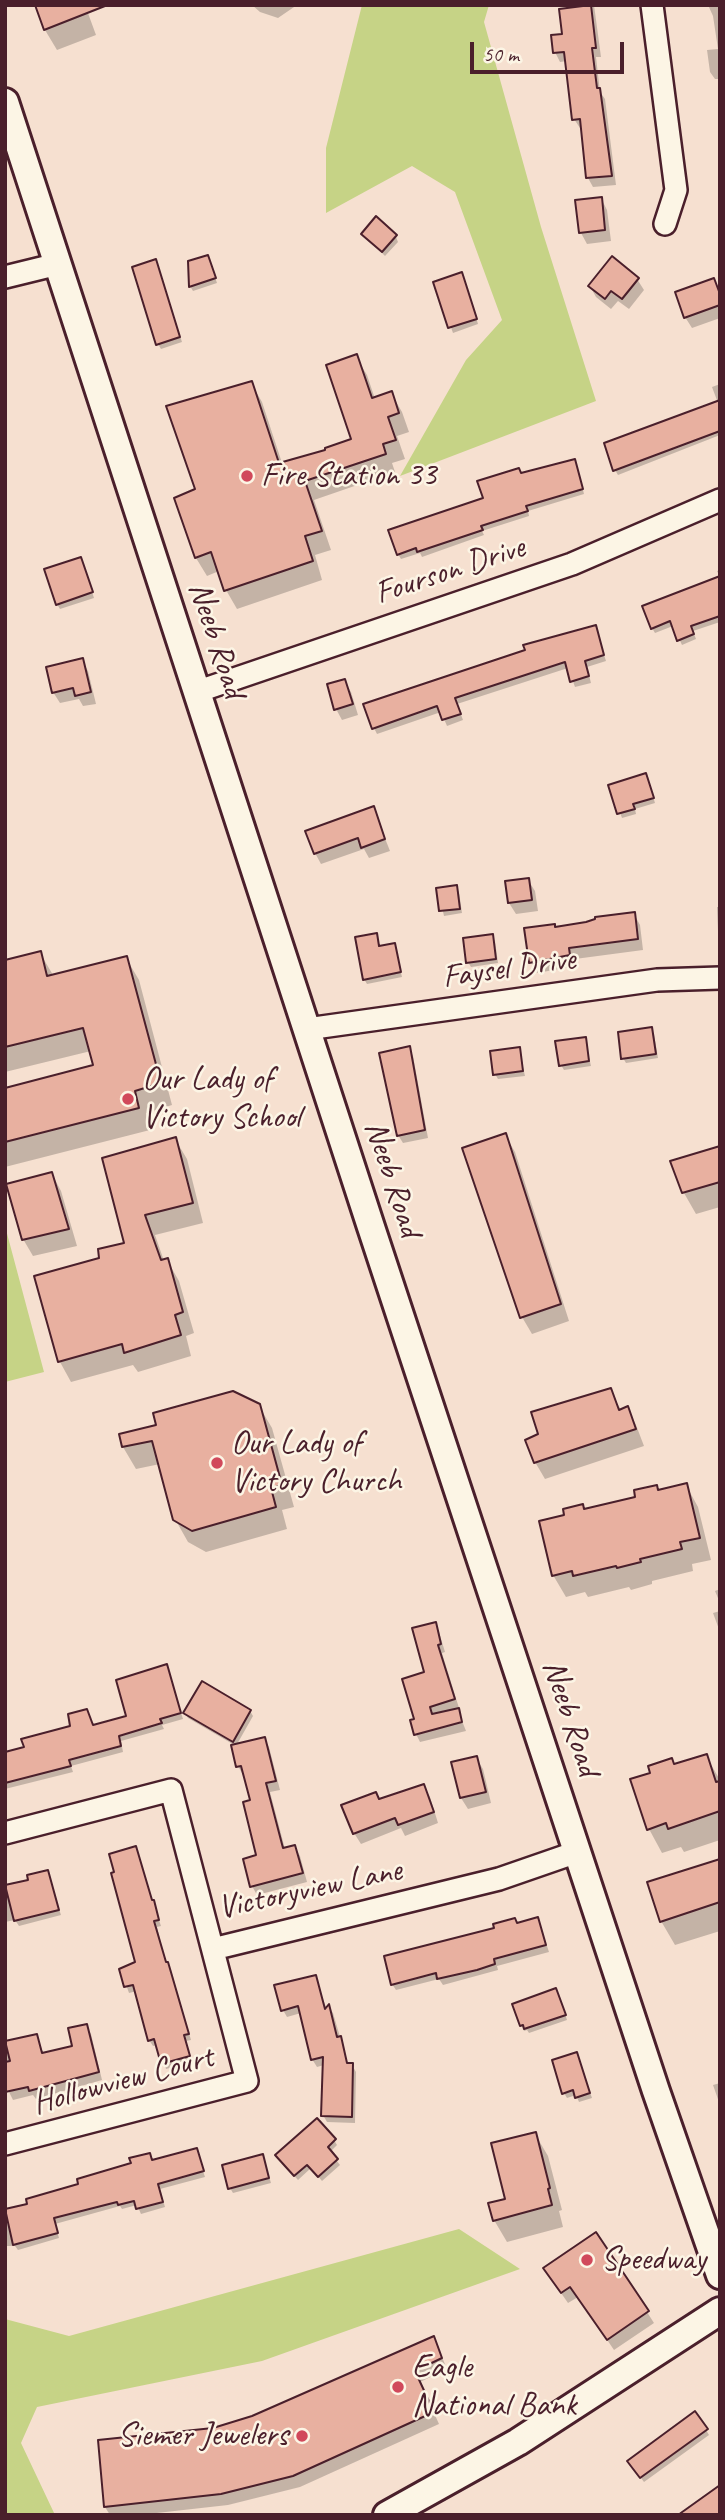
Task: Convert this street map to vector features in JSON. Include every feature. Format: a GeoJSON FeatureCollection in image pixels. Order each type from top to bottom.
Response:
{"type":"FeatureCollection","features":[{"type":"Feature","properties":{"kind":"street"},"geometry":{"type":"LineString","coordinates":[[652,5],[677,190],[665,224]]}},
{"type":"Feature","properties":{"kind":"street","name":"Neeb Road"},"geometry":{"type":"LineString","coordinates":[[5,102],[109,415],[195,692],[577,1852],[720,2275]]}},
{"type":"Feature","properties":{"kind":"street"},"geometry":{"type":"LineString","coordinates":[[5,277],[58,264]]}},
{"type":"Feature","properties":{"kind":"street","name":"Fourson Drive"},"geometry":{"type":"LineString","coordinates":[[195,692],[572,564],[720,500]]}},
{"type":"Feature","properties":{"kind":"street","name":"Faysel Drive"},"geometry":{"type":"LineString","coordinates":[[307,1029],[657,979],[720,978]]}},
{"type":"Feature","properties":{"kind":"street","name":"Victoryview Lane"},"geometry":{"type":"LineString","coordinates":[[5,1833],[171,1790],[213,1949],[499,1879],[577,1852]]}},
{"type":"Feature","properties":{"kind":"street","name":"Hollowview Court"},"geometry":{"type":"LineString","coordinates":[[5,2144],[247,2081],[213,1949]]}},
{"type":"Feature","properties":{"kind":"street"},"geometry":{"type":"LineString","coordinates":[[387,2515],[518,2442],[720,2311]]}},
{"type":"Feature","properties":{"kind":"green space"},"geometry":{"type":"Polygon","coordinates":[[[362,5],[489,5],[484,22],[541,227],[596,401],[400,476],[466,360],[502,320],[455,192],[412,166],[326,213],[326,148],[362,5]]]}},
{"type":"Feature","properties":{"kind":"green space"},"geometry":{"type":"Polygon","coordinates":[[[5,1226],[44,1372],[5,1382],[5,1226]]]}},
{"type":"Feature","properties":{"kind":"green space"},"geometry":{"type":"Polygon","coordinates":[[[459,2229],[520,2269],[262,2361],[37,2407],[21,2443],[55,2515],[5,2515],[5,2319],[69,2336],[459,2229]]]}},
{"type":"Feature","properties":{"kind":"building"},"geometry":{"type":"Polygon","coordinates":[[[35,5],[105,5],[105,6],[44,30],[35,5]]]}},
{"type":"Feature","properties":{"kind":"building"},"geometry":{"type":"Polygon","coordinates":[[[591,5],[596,48],[592,48],[612,176],[586,178],[580,119],[572,120],[564,52],[553,53],[551,35],[562,34],[559,9],[591,5]]]}},
{"type":"Feature","properties":{"kind":"building"},"geometry":{"type":"Polygon","coordinates":[[[602,197],[605,230],[579,233],[575,200],[602,197]]]}},
{"type":"Feature","properties":{"kind":"building"},"geometry":{"type":"Polygon","coordinates":[[[376,216],[397,235],[382,252],[361,234],[376,216]]]}},
{"type":"Feature","properties":{"kind":"building"},"geometry":{"type":"Polygon","coordinates":[[[208,255],[216,278],[189,287],[188,261],[208,255]]]}},
{"type":"Feature","properties":{"kind":"building"},"geometry":{"type":"Polygon","coordinates":[[[612,256],[639,278],[622,299],[611,291],[605,299],[588,286],[612,256]]]}},
{"type":"Feature","properties":{"kind":"building"},"geometry":{"type":"Polygon","coordinates":[[[156,259],[180,337],[156,345],[132,267],[156,259]]]}},
{"type":"Feature","properties":{"kind":"building"},"geometry":{"type":"Polygon","coordinates":[[[462,272],[477,319],[448,328],[433,282],[462,272]]]}},
{"type":"Feature","properties":{"kind":"building"},"geometry":{"type":"Polygon","coordinates":[[[714,278],[720,294],[720,305],[684,318],[675,292],[714,278]]]}},
{"type":"Feature","properties":{"kind":"building","name":"Fire Station 33"},"geometry":{"type":"Polygon","coordinates":[[[357,354],[372,398],[392,391],[399,413],[388,417],[396,440],[383,444],[386,454],[305,481],[322,531],[305,536],[313,561],[224,591],[211,552],[195,558],[174,498],[195,489],[166,406],[252,381],[279,463],[325,450],[351,439],[326,365],[357,354]]]}},
{"type":"Feature","properties":{"kind":"building"},"geometry":{"type":"Polygon","coordinates":[[[720,400],[720,431],[613,471],[604,443],[720,400]]]}},
{"type":"Feature","properties":{"kind":"building"},"geometry":{"type":"Polygon","coordinates":[[[575,459],[583,489],[526,506],[528,511],[481,526],[483,530],[417,552],[416,548],[397,555],[388,530],[483,498],[477,481],[519,468],[521,473],[575,459]]]}},
{"type":"Feature","properties":{"kind":"building"},"geometry":{"type":"Polygon","coordinates":[[[81,557],[93,592],[56,605],[44,569],[81,557]]]}},
{"type":"Feature","properties":{"kind":"building"},"geometry":{"type":"Polygon","coordinates":[[[720,576],[720,616],[691,626],[694,634],[677,641],[670,621],[651,629],[642,606],[720,576]]]}},
{"type":"Feature","properties":{"kind":"building"},"geometry":{"type":"Polygon","coordinates":[[[596,625],[604,655],[585,661],[589,676],[570,682],[565,662],[455,698],[461,714],[442,720],[437,706],[372,729],[363,704],[525,650],[523,645],[596,625]]]}},
{"type":"Feature","properties":{"kind":"building"},"geometry":{"type":"Polygon","coordinates":[[[83,658],[91,692],[75,696],[73,688],[52,693],[46,667],[83,658]]]}},
{"type":"Feature","properties":{"kind":"building"},"geometry":{"type":"Polygon","coordinates":[[[345,679],[353,704],[334,710],[327,684],[345,679]]]}},
{"type":"Feature","properties":{"kind":"building"},"geometry":{"type":"Polygon","coordinates":[[[646,773],[654,798],[633,804],[635,809],[617,814],[608,785],[646,773]]]}},
{"type":"Feature","properties":{"kind":"building"},"geometry":{"type":"Polygon","coordinates":[[[374,806],[385,839],[361,848],[358,838],[314,854],[305,831],[374,806]]]}},
{"type":"Feature","properties":{"kind":"building"},"geometry":{"type":"Polygon","coordinates":[[[529,878],[532,900],[508,903],[505,881],[529,878]]]}},
{"type":"Feature","properties":{"kind":"building"},"geometry":{"type":"Polygon","coordinates":[[[457,885],[460,909],[439,911],[436,888],[457,885]]]}},
{"type":"Feature","properties":{"kind":"building"},"geometry":{"type":"Polygon","coordinates":[[[635,912],[638,939],[569,948],[570,955],[529,963],[524,928],[555,924],[555,927],[586,922],[595,917],[635,912]]]}},
{"type":"Feature","properties":{"kind":"building"},"geometry":{"type":"Polygon","coordinates":[[[377,933],[379,946],[395,943],[401,972],[363,980],[355,937],[377,933]]]}},
{"type":"Feature","properties":{"kind":"building"},"geometry":{"type":"Polygon","coordinates":[[[493,934],[496,959],[466,963],[463,938],[493,934]]]}},
{"type":"Feature","properties":{"kind":"building","name":"Our Lady of Victory School"},"geometry":{"type":"Polygon","coordinates":[[[41,951],[47,976],[127,956],[161,1083],[135,1091],[139,1108],[5,1142],[5,1088],[93,1065],[83,1028],[5,1047],[5,960],[41,951]]]}},
{"type":"Feature","properties":{"kind":"building"},"geometry":{"type":"Polygon","coordinates":[[[652,1027],[656,1054],[621,1059],[618,1032],[652,1027]]]}},
{"type":"Feature","properties":{"kind":"building"},"geometry":{"type":"Polygon","coordinates":[[[586,1037],[589,1061],[559,1066],[555,1041],[586,1037]]]}},
{"type":"Feature","properties":{"kind":"building"},"geometry":{"type":"Polygon","coordinates":[[[410,1046],[425,1130],[397,1136],[379,1053],[410,1046]]]}},
{"type":"Feature","properties":{"kind":"building"},"geometry":{"type":"Polygon","coordinates":[[[520,1047],[523,1071],[493,1075],[490,1051],[520,1047]]]}},
{"type":"Feature","properties":{"kind":"building"},"geometry":{"type":"Polygon","coordinates":[[[506,1133],[561,1304],[520,1318],[462,1148],[506,1133]]]}},
{"type":"Feature","properties":{"kind":"building"},"geometry":{"type":"Polygon","coordinates":[[[176,1137],[193,1203],[145,1215],[161,1260],[168,1258],[183,1312],[175,1315],[181,1335],[124,1353],[122,1344],[58,1362],[34,1276],[99,1258],[98,1249],[124,1243],[102,1158],[176,1137]]]}},
{"type":"Feature","properties":{"kind":"building"},"geometry":{"type":"Polygon","coordinates":[[[720,1146],[720,1182],[682,1193],[670,1161],[720,1146]]]}},
{"type":"Feature","properties":{"kind":"building"},"geometry":{"type":"Polygon","coordinates":[[[52,1172],[69,1229],[22,1240],[6,1184],[52,1172]]]}},
{"type":"Feature","properties":{"kind":"building"},"geometry":{"type":"Polygon","coordinates":[[[611,1388],[619,1410],[628,1406],[636,1429],[534,1463],[525,1440],[538,1434],[531,1412],[611,1388]]]}},
{"type":"Feature","properties":{"kind":"building","name":"Our Lady of Victory Church"},"geometry":{"type":"Polygon","coordinates":[[[233,1391],[260,1404],[282,1485],[271,1488],[276,1507],[192,1531],[173,1520],[152,1441],[122,1447],[119,1434],[156,1425],[153,1413],[233,1391]]]}},
{"type":"Feature","properties":{"kind":"building"},"geometry":{"type":"Polygon","coordinates":[[[687,1483],[700,1538],[680,1542],[682,1549],[640,1559],[641,1562],[573,1576],[572,1571],[552,1576],[539,1521],[564,1515],[563,1509],[583,1504],[584,1509],[635,1497],[634,1490],[657,1485],[658,1490],[687,1483]]]}},
{"type":"Feature","properties":{"kind":"building"},"geometry":{"type":"Polygon","coordinates":[[[436,1622],[441,1644],[438,1645],[455,1699],[430,1707],[432,1714],[459,1708],[462,1722],[414,1735],[410,1720],[414,1719],[402,1679],[424,1672],[412,1628],[436,1622]]]}},
{"type":"Feature","properties":{"kind":"building"},"geometry":{"type":"Polygon","coordinates":[[[167,1664],[181,1713],[160,1719],[162,1723],[119,1736],[121,1746],[69,1760],[71,1766],[5,1783],[5,1752],[24,1747],[21,1739],[70,1726],[68,1714],[87,1709],[93,1725],[126,1716],[116,1680],[167,1664]]]}},
{"type":"Feature","properties":{"kind":"building"},"geometry":{"type":"Polygon","coordinates":[[[202,1681],[251,1710],[233,1742],[183,1713],[202,1681]]]}},
{"type":"Feature","properties":{"kind":"building"},"geometry":{"type":"Polygon","coordinates":[[[265,1737],[276,1781],[266,1783],[283,1848],[295,1845],[303,1873],[250,1887],[243,1859],[256,1855],[243,1802],[250,1800],[241,1766],[236,1767],[231,1745],[265,1737]]]}},
{"type":"Feature","properties":{"kind":"building"},"geometry":{"type":"Polygon","coordinates":[[[707,1754],[716,1782],[720,1781],[720,1811],[668,1829],[666,1823],[647,1830],[630,1779],[650,1773],[648,1766],[672,1758],[674,1764],[707,1754]]]}},
{"type":"Feature","properties":{"kind":"building"},"geometry":{"type":"Polygon","coordinates":[[[477,1756],[486,1792],[460,1798],[451,1762],[477,1756]]]}},
{"type":"Feature","properties":{"kind":"building"},"geometry":{"type":"Polygon","coordinates":[[[424,1784],[434,1812],[398,1825],[395,1818],[353,1834],[341,1805],[376,1792],[379,1799],[424,1784]]]}},
{"type":"Feature","properties":{"kind":"building"},"geometry":{"type":"Polygon","coordinates":[[[136,1846],[159,1920],[154,1921],[189,2034],[184,2035],[190,2056],[161,2064],[154,2039],[148,2041],[133,1985],[124,1987],[119,1969],[135,1962],[111,1873],[114,1872],[109,1854],[136,1846]]]}},
{"type":"Feature","properties":{"kind":"building"},"geometry":{"type":"Polygon","coordinates":[[[720,1859],[720,1902],[660,1922],[647,1882],[720,1859]]]}},
{"type":"Feature","properties":{"kind":"building"},"geometry":{"type":"Polygon","coordinates":[[[48,1870],[59,1910],[14,1921],[5,1885],[28,1880],[27,1875],[48,1870]]]}},
{"type":"Feature","properties":{"kind":"building"},"geometry":{"type":"Polygon","coordinates":[[[538,1917],[546,1945],[494,1959],[495,1964],[477,1970],[437,1979],[436,1973],[391,1985],[384,1956],[494,1928],[493,1924],[515,1918],[517,1923],[538,1917]]]}},
{"type":"Feature","properties":{"kind":"building"},"geometry":{"type":"Polygon","coordinates":[[[316,1975],[325,2009],[329,2004],[337,2037],[341,2036],[347,2063],[353,2063],[352,2117],[321,2116],[323,2057],[311,2060],[298,2006],[281,2011],[274,1985],[316,1975]]]}},
{"type":"Feature","properties":{"kind":"building"},"geometry":{"type":"Polygon","coordinates":[[[556,1988],[566,2015],[524,2029],[523,2025],[520,2026],[512,2004],[556,1988]]]}},
{"type":"Feature","properties":{"kind":"building"},"geometry":{"type":"Polygon","coordinates":[[[87,2024],[99,2072],[29,2091],[28,2087],[5,2092],[5,2062],[10,2061],[5,2041],[37,2034],[42,2053],[72,2046],[68,2028],[87,2024]]]}},
{"type":"Feature","properties":{"kind":"building"},"geometry":{"type":"Polygon","coordinates":[[[577,2052],[590,2093],[575,2098],[573,2090],[562,2094],[552,2060],[577,2052]]]}},
{"type":"Feature","properties":{"kind":"building"},"geometry":{"type":"Polygon","coordinates":[[[317,2118],[336,2139],[328,2147],[338,2159],[318,2177],[307,2165],[294,2176],[275,2155],[317,2118]]]}},
{"type":"Feature","properties":{"kind":"building"},"geometry":{"type":"Polygon","coordinates":[[[536,2132],[552,2205],[493,2221],[488,2203],[505,2199],[491,2143],[536,2132]]]}},
{"type":"Feature","properties":{"kind":"building"},"geometry":{"type":"Polygon","coordinates":[[[197,2148],[204,2171],[158,2184],[163,2202],[136,2209],[134,2201],[118,2205],[117,2202],[54,2218],[58,2233],[13,2245],[5,2209],[27,2204],[26,2199],[78,2184],[77,2179],[131,2163],[129,2158],[150,2153],[152,2160],[197,2148]]]}},
{"type":"Feature","properties":{"kind":"building"},"geometry":{"type":"Polygon","coordinates":[[[263,2154],[269,2178],[228,2189],[222,2165],[263,2154]]]}},
{"type":"Feature","properties":{"kind":"building"},"geometry":{"type":"Polygon","coordinates":[[[596,2232],[649,2311],[607,2340],[570,2287],[561,2293],[543,2268],[596,2232]]]}},
{"type":"Feature","properties":{"kind":"building"},"geometry":{"type":"Polygon","coordinates":[[[434,2336],[442,2358],[415,2371],[434,2412],[293,2476],[221,2494],[104,2507],[98,2440],[213,2428],[252,2416],[434,2336]]]}},
{"type":"Feature","properties":{"kind":"building"},"geometry":{"type":"Polygon","coordinates":[[[695,2411],[708,2429],[640,2478],[627,2461],[695,2411]]]}},
{"type":"Feature","properties":{"kind":"building"},"geometry":{"type":"Polygon","coordinates":[[[720,2485],[720,2515],[678,2515],[720,2485]]]}},
{"type":"Feature","properties":{"kind":"place","name":"Fire Station 33"},"geometry":{"type":"Point","coordinates":[247,476]}},
{"type":"Feature","properties":{"kind":"place","name":"Our Lady of Victory School"},"geometry":{"type":"Point","coordinates":[128,1099]}},
{"type":"Feature","properties":{"kind":"place","name":"Our Lady of Victory Church"},"geometry":{"type":"Point","coordinates":[217,1463]}},
{"type":"Feature","properties":{"kind":"place","name":"Speedway"},"geometry":{"type":"Point","coordinates":[587,2260]}},
{"type":"Feature","properties":{"kind":"place","name":"Eagle National Bank"},"geometry":{"type":"Point","coordinates":[398,2387]}},
{"type":"Feature","properties":{"kind":"place","name":"Siemer Jewelers"},"geometry":{"type":"Point","coordinates":[302,2436]}}]}
